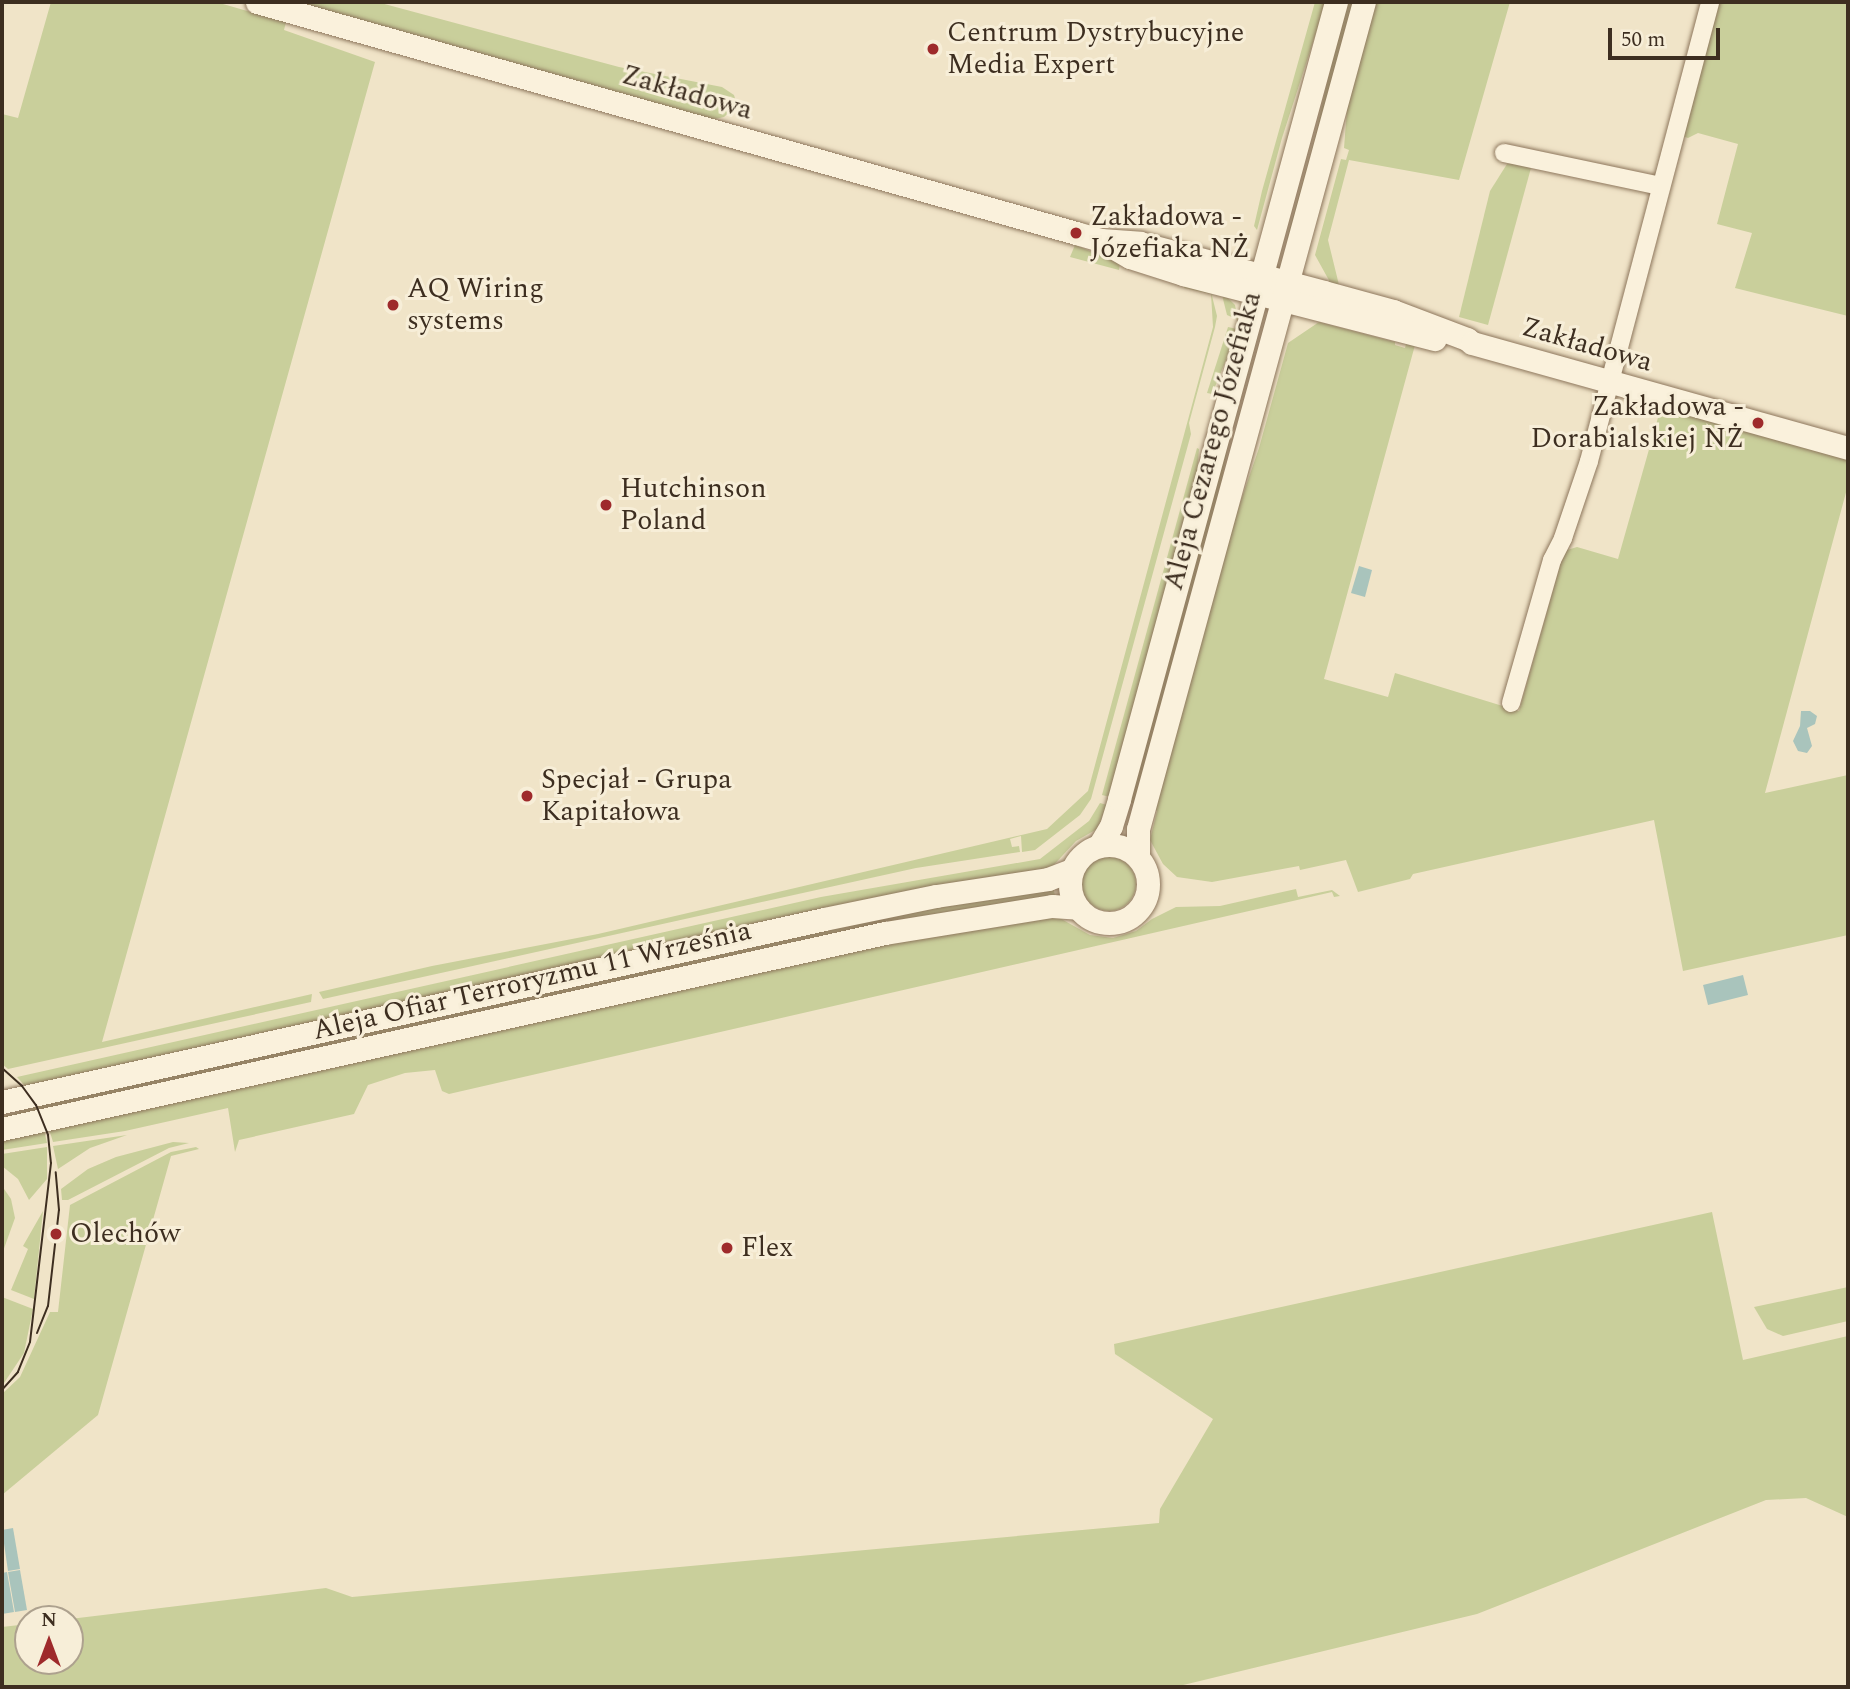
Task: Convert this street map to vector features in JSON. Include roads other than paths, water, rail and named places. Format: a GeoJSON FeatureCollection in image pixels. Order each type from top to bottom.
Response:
{"type":"FeatureCollection","features":[{"type":"Feature","properties":{"kind":"street","name":"Zakładowa"},"geometry":{"type":"LineString","coordinates":[[257,2],[1101,240],[1143,262],[1259,284],[1423,337],[1466,345],[1472,343],[1848,448]]}},
{"type":"Feature","properties":{"kind":"street","name":"Aleja Cezarego Józefiaka"},"geometry":{"type":"LineString","coordinates":[[1100,846],[1111,826],[1336,2]]}},
{"type":"Feature","properties":{"kind":"street","name":"Aleja Cezarego Józefiaka"},"geometry":{"type":"LineString","coordinates":[[1138,857],[1138,829],[1364,2]]}},
{"type":"Feature","properties":{"kind":"street"},"geometry":{"type":"LineString","coordinates":[[1511,703],[1552,560],[1563,538],[1589,461],[1710,2]]}},
{"type":"Feature","properties":{"kind":"street"},"geometry":{"type":"LineString","coordinates":[[1504,153],[1661,186]]}},
{"type":"Feature","properties":{"kind":"street"},"geometry":{"type":"LineString","coordinates":[[1100,846],[1122,846],[1138,857],[1149,880],[1148,892],[1140,910],[1111,924],[1097,922],[1078,908],[1069,883],[1072,870],[1080,857],[1100,846]]}},
{"type":"Feature","properties":{"kind":"street","name":"Aleja Ofiar Terroryzmu 11 Września"},"geometry":{"type":"LineString","coordinates":[[2,1102],[824,919],[936,896],[1048,879],[1072,870]]}},
{"type":"Feature","properties":{"kind":"street","name":"Aleja Ofiar Terroryzmu 11 Września"},"geometry":{"type":"LineString","coordinates":[[2,1129],[885,933],[1052,906],[1078,908]]}},
{"type":"Feature","properties":{"kind":"water"},"geometry":{"type":"Polygon","coordinates":[[[1359,566],[1372,570],[1365,597],[1351,593],[1359,566]]]}},
{"type":"Feature","properties":{"kind":"water"},"geometry":{"type":"Polygon","coordinates":[[[1801,711],[1810,711],[1817,716],[1815,724],[1807,728],[1812,746],[1807,753],[1798,751],[1793,741],[1800,726],[1801,711]]]}},
{"type":"Feature","properties":{"kind":"water"},"geometry":{"type":"Polygon","coordinates":[[[1743,975],[1748,995],[1708,1005],[1703,985],[1743,975]]]}},
{"type":"Feature","properties":{"kind":"water"},"geometry":{"type":"Polygon","coordinates":[[[13,1528],[20,1569],[8,1571],[2,1530],[13,1528]]]}},
{"type":"Feature","properties":{"kind":"water"},"geometry":{"type":"Polygon","coordinates":[[[20,1570],[26,1605],[14,1606],[8,1572],[20,1570]]]}},
{"type":"Feature","properties":{"kind":"water"},"geometry":{"type":"Polygon","coordinates":[[[7,1572],[14,1612],[2,1614],[2,1573],[7,1572]]]}},
{"type":"Feature","properties":{"kind":"tram line"},"geometry":{"type":"LineString","coordinates":[[2,1068],[22,1086],[36,1105],[48,1135],[51,1163],[30,1342],[18,1372],[2,1390]]}},
{"type":"Feature","properties":{"kind":"tram line"},"geometry":{"type":"LineString","coordinates":[[37,1333],[48,1306],[59,1210],[56,1172]]}},
{"type":"Feature","properties":{"kind":"place","name":"Centrum Dystrybucyjne Media Expert"},"geometry":{"type":"Point","coordinates":[933,49]}},
{"type":"Feature","properties":{"kind":"place","name":"Zakładowa - Józefiaka NŻ"},"geometry":{"type":"Point","coordinates":[1076,233]}},
{"type":"Feature","properties":{"kind":"place","name":"AQ Wiring systems"},"geometry":{"type":"Point","coordinates":[393,305]}},
{"type":"Feature","properties":{"kind":"place","name":"Zakładowa - Dorabialskiej NŻ"},"geometry":{"type":"Point","coordinates":[1758,423]}},
{"type":"Feature","properties":{"kind":"place","name":"Hutchinson Poland"},"geometry":{"type":"Point","coordinates":[606,505]}},
{"type":"Feature","properties":{"kind":"place","name":"Specjał - Grupa Kapitałowa"},"geometry":{"type":"Point","coordinates":[527,796]}},
{"type":"Feature","properties":{"kind":"place","name":"Olechów"},"geometry":{"type":"Point","coordinates":[56,1234]}},
{"type":"Feature","properties":{"kind":"place","name":"Flex"},"geometry":{"type":"Point","coordinates":[727,1248]}}]}
